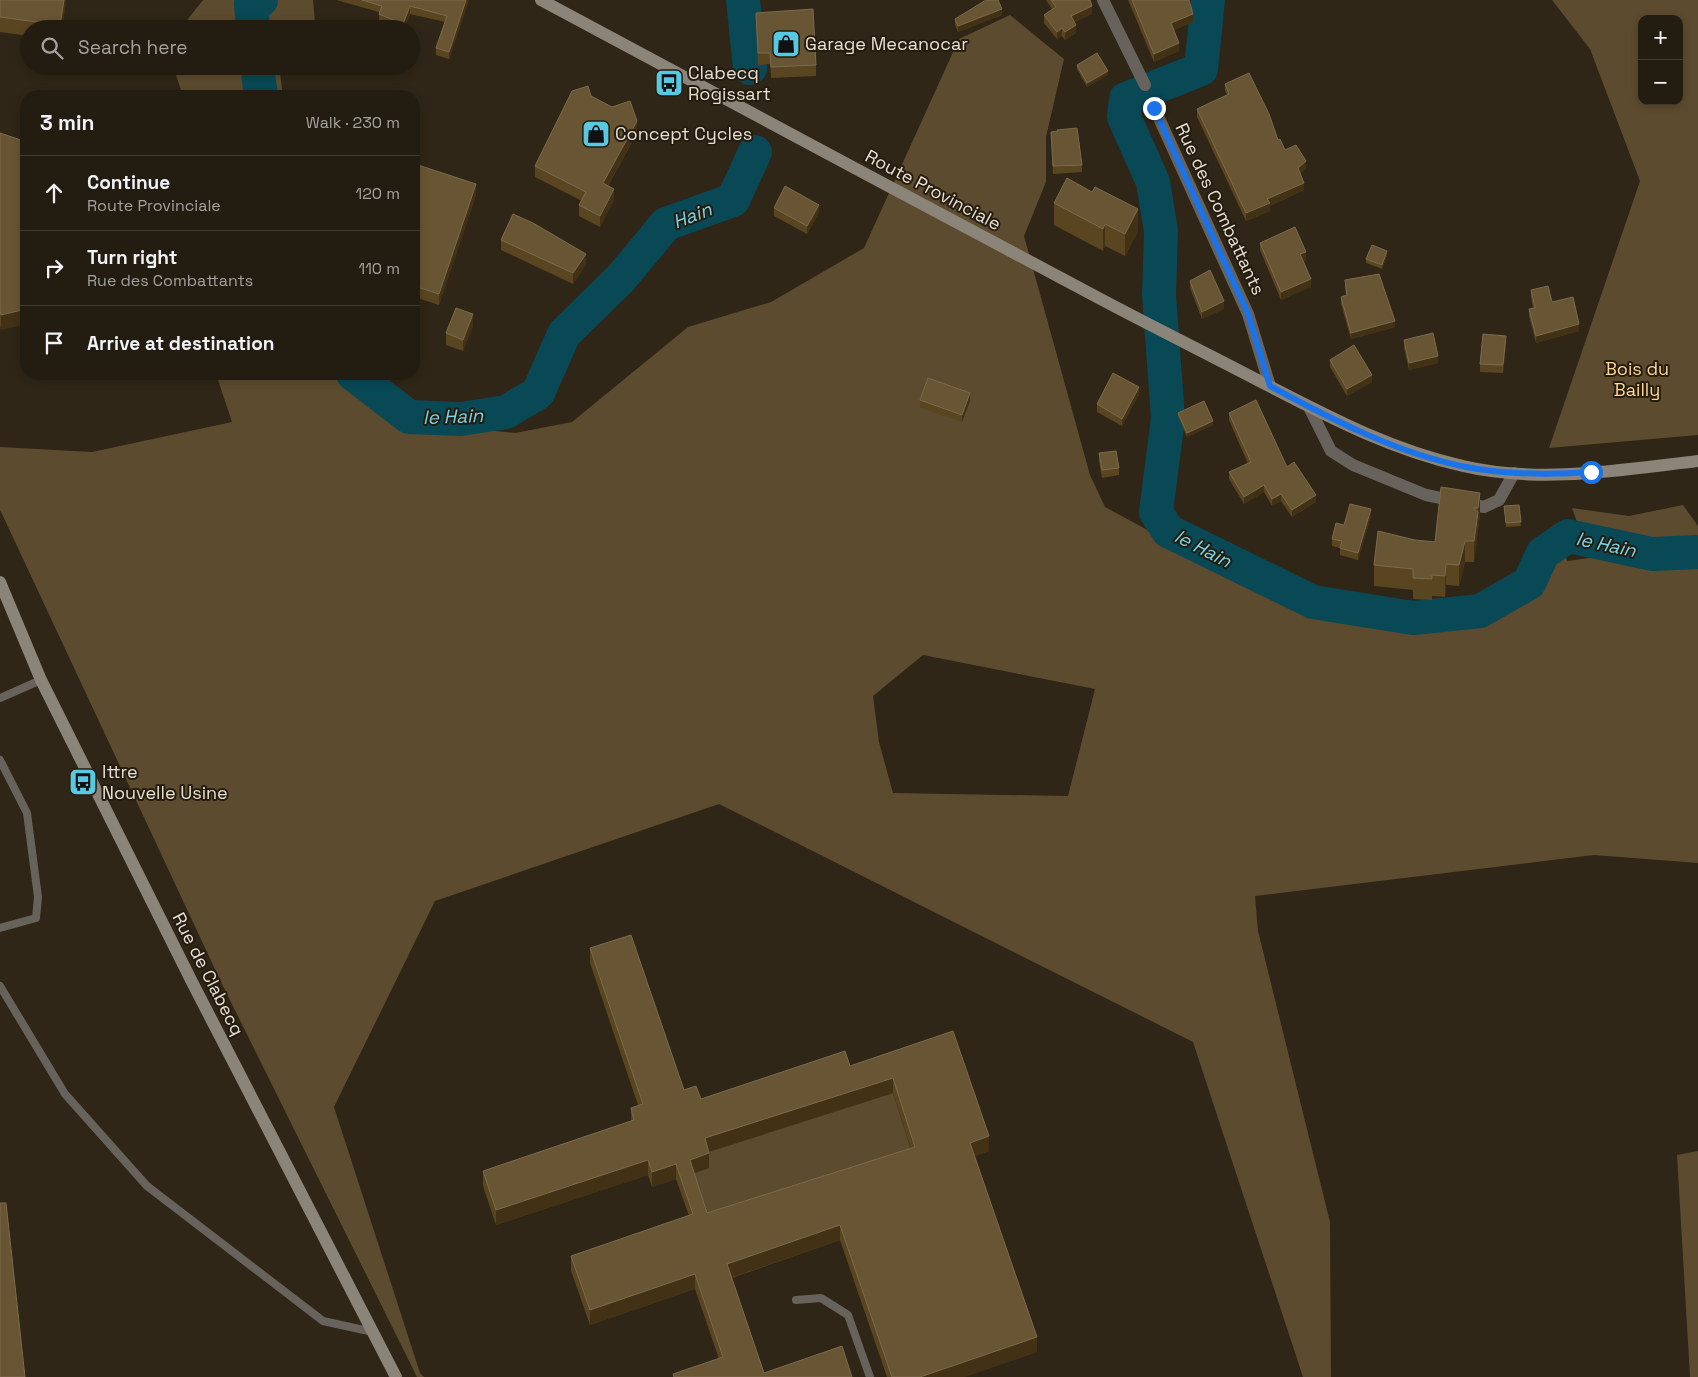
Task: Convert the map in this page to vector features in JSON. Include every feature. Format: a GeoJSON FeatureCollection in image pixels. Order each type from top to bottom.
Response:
{"type":"FeatureCollection","features":[{"type":"Feature","properties":{"kind":"main road","name":"Route Provinciale"},"geometry":{"type":"LineString","coordinates":[[541,0],[1185,344],[1367,435],[1466,467],[1514,473],[1591,472],[1698,461]]}},
{"type":"Feature","properties":{"kind":"main road","name":"Rue de Clabecq"},"geometry":{"type":"LineString","coordinates":[[0,582],[41,680],[192,982],[396,1377]]}},
{"type":"Feature","properties":{"kind":"street"},"geometry":{"type":"LineString","coordinates":[[1103,0],[1144,85]]}},
{"type":"Feature","properties":{"kind":"street","name":"Rue des Combattants"},"geometry":{"type":"LineString","coordinates":[[1153,104],[1248,314],[1270,386]]}},
{"type":"Feature","properties":{"kind":"street"},"geometry":{"type":"LineString","coordinates":[[1309,407],[1331,451],[1353,465],[1426,495],[1484,507],[1499,500],[1514,473]]}},
{"type":"Feature","properties":{"kind":"lane"},"geometry":{"type":"LineString","coordinates":[[0,698],[41,680]]}},
{"type":"Feature","properties":{"kind":"lane"},"geometry":{"type":"LineString","coordinates":[[0,760],[27,813],[38,897],[36,918],[0,928]]}},
{"type":"Feature","properties":{"kind":"lane"},"geometry":{"type":"LineString","coordinates":[[0,986],[65,1094],[147,1186],[323,1321],[373,1332]]}},
{"type":"Feature","properties":{"kind":"lane"},"geometry":{"type":"LineString","coordinates":[[796,1300],[821,1298],[848,1315],[870,1377]]}},
{"type":"Feature","properties":{"kind":"green space"},"geometry":{"type":"Polygon","coordinates":[[[203,0],[313,0],[315,20],[187,20],[203,0]]]}},
{"type":"Feature","properties":{"kind":"green space","name":"Bois du Bailly"},"geometry":{"type":"Polygon","coordinates":[[[1552,0],[1698,0],[1698,435],[1549,448],[1640,181],[1590,49],[1552,0]]]}},
{"type":"Feature","properties":{"kind":"green space"},"geometry":{"type":"Polygon","coordinates":[[[1010,15],[1064,59],[1046,137],[1046,182],[1024,236],[1090,475],[1105,507],[1262,592],[1468,624],[1546,585],[1561,534],[1567,561],[1590,558],[1572,508],[1629,516],[1683,505],[1698,526],[1698,863],[1594,855],[1255,896],[1258,931],[1330,1222],[1331,1377],[1303,1377],[1193,1042],[719,804],[435,901],[334,1107],[420,1373],[424,1377],[417,1377],[221,982],[0,510],[0,447],[92,452],[232,422],[218,380],[342,380],[388,420],[515,433],[572,422],[688,327],[771,302],[864,248],[959,39],[1010,15]],[[923,655],[873,696],[879,742],[893,793],[1068,796],[1095,689],[923,655]]]}},
{"type":"Feature","properties":{"kind":"green space"},"geometry":{"type":"Polygon","coordinates":[[[176,75],[280,75],[282,90],[181,90],[176,75]]]}},
{"type":"Feature","properties":{"kind":"green space"},"geometry":{"type":"Polygon","coordinates":[[[893,1093],[915,1162],[707,1228],[690,1175],[705,1153],[893,1093]]]}},
{"type":"Feature","properties":{"kind":"green space"},"geometry":{"type":"Polygon","coordinates":[[[1698,1151],[1698,1377],[1690,1377],[1677,1155],[1698,1151]]]}},
{"type":"Feature","properties":{"kind":"building"},"geometry":{"type":"Polygon","coordinates":[[[0,0],[64,0],[61,20],[22,20],[0,17],[0,0]]]}},
{"type":"Feature","properties":{"kind":"building"},"geometry":{"type":"Polygon","coordinates":[[[362,0],[466,0],[449,52],[436,48],[447,16],[410,6],[405,20],[393,20],[379,14],[382,6],[362,0]]]}},
{"type":"Feature","properties":{"kind":"building"},"geometry":{"type":"Polygon","coordinates":[[[986,0],[998,0],[1002,9],[958,26],[955,19],[986,0]]]}},
{"type":"Feature","properties":{"kind":"building"},"geometry":{"type":"Polygon","coordinates":[[[1051,0],[1090,0],[1092,6],[1071,16],[1076,25],[1065,32],[1062,28],[1057,32],[1044,15],[1056,7],[1051,0]]]}},
{"type":"Feature","properties":{"kind":"building"},"geometry":{"type":"Polygon","coordinates":[[[1132,0],[1189,0],[1193,14],[1171,23],[1179,43],[1154,54],[1132,0]]]}},
{"type":"Feature","properties":{"kind":"building","name":"Garage Mecanocar"},"geometry":{"type":"Polygon","coordinates":[[[813,9],[816,65],[771,67],[770,53],[758,53],[756,13],[813,9]]]}},
{"type":"Feature","properties":{"kind":"building"},"geometry":{"type":"Polygon","coordinates":[[[1097,53],[1108,71],[1087,83],[1077,65],[1097,53]]]}},
{"type":"Feature","properties":{"kind":"building"},"geometry":{"type":"Polygon","coordinates":[[[1249,73],[1269,114],[1278,140],[1280,139],[1285,150],[1296,145],[1306,161],[1298,168],[1304,183],[1267,199],[1270,203],[1246,213],[1197,109],[1229,94],[1225,84],[1249,73]]]}},
{"type":"Feature","properties":{"kind":"building"},"geometry":{"type":"Polygon","coordinates":[[[588,86],[591,96],[612,107],[630,101],[637,121],[603,183],[614,189],[600,216],[579,205],[586,192],[535,166],[572,91],[588,86]]]}},
{"type":"Feature","properties":{"kind":"building"},"geometry":{"type":"Polygon","coordinates":[[[1077,128],[1082,165],[1053,166],[1051,132],[1077,128]]]}},
{"type":"Feature","properties":{"kind":"building"},"geometry":{"type":"Polygon","coordinates":[[[0,133],[20,140],[20,310],[1,315],[0,133]]]}},
{"type":"Feature","properties":{"kind":"building"},"geometry":{"type":"Polygon","coordinates":[[[420,166],[476,184],[439,294],[420,288],[420,166]]]}},
{"type":"Feature","properties":{"kind":"building"},"geometry":{"type":"Polygon","coordinates":[[[1067,178],[1092,192],[1095,187],[1138,209],[1125,234],[1105,224],[1103,229],[1054,203],[1067,178]]]}},
{"type":"Feature","properties":{"kind":"building"},"geometry":{"type":"Polygon","coordinates":[[[785,186],[819,205],[807,226],[774,208],[785,186]]]}},
{"type":"Feature","properties":{"kind":"building"},"geometry":{"type":"Polygon","coordinates":[[[513,214],[533,223],[586,254],[573,273],[501,240],[513,214]]]}},
{"type":"Feature","properties":{"kind":"building"},"geometry":{"type":"Polygon","coordinates":[[[1295,227],[1306,252],[1300,254],[1311,279],[1281,292],[1260,243],[1295,227]]]}},
{"type":"Feature","properties":{"kind":"building"},"geometry":{"type":"Polygon","coordinates":[[[1372,245],[1387,251],[1382,265],[1366,259],[1372,245]]]}},
{"type":"Feature","properties":{"kind":"building"},"geometry":{"type":"Polygon","coordinates":[[[1210,270],[1224,301],[1202,312],[1190,281],[1210,270]]]}},
{"type":"Feature","properties":{"kind":"building"},"geometry":{"type":"Polygon","coordinates":[[[1379,274],[1395,321],[1351,333],[1341,297],[1347,295],[1345,280],[1379,274]]]}},
{"type":"Feature","properties":{"kind":"building"},"geometry":{"type":"Polygon","coordinates":[[[1548,286],[1552,302],[1573,297],[1579,324],[1536,336],[1529,309],[1535,308],[1531,290],[1548,286]]]}},
{"type":"Feature","properties":{"kind":"building"},"geometry":{"type":"Polygon","coordinates":[[[456,308],[473,314],[463,340],[446,333],[456,308]]]}},
{"type":"Feature","properties":{"kind":"building"},"geometry":{"type":"Polygon","coordinates":[[[1433,333],[1438,356],[1409,363],[1404,340],[1433,333]]]}},
{"type":"Feature","properties":{"kind":"building"},"geometry":{"type":"Polygon","coordinates":[[[1483,334],[1506,336],[1503,365],[1480,364],[1483,334]]]}},
{"type":"Feature","properties":{"kind":"building"},"geometry":{"type":"Polygon","coordinates":[[[1354,345],[1372,375],[1347,389],[1330,360],[1354,345]]]}},
{"type":"Feature","properties":{"kind":"building"},"geometry":{"type":"Polygon","coordinates":[[[1113,373],[1139,387],[1122,419],[1097,404],[1113,373]]]}},
{"type":"Feature","properties":{"kind":"building"},"geometry":{"type":"Polygon","coordinates":[[[928,378],[970,393],[962,415],[920,400],[928,378]]]}},
{"type":"Feature","properties":{"kind":"building"},"geometry":{"type":"Polygon","coordinates":[[[1256,400],[1287,467],[1294,462],[1316,495],[1292,510],[1281,494],[1272,499],[1264,485],[1244,497],[1229,472],[1251,462],[1229,413],[1256,400]]]}},
{"type":"Feature","properties":{"kind":"building"},"geometry":{"type":"Polygon","coordinates":[[[1204,401],[1213,421],[1187,433],[1178,413],[1204,401]]]}},
{"type":"Feature","properties":{"kind":"building"},"geometry":{"type":"Polygon","coordinates":[[[1116,451],[1119,468],[1102,470],[1099,453],[1116,451]]]}},
{"type":"Feature","properties":{"kind":"building"},"geometry":{"type":"Polygon","coordinates":[[[1441,487],[1480,493],[1478,508],[1473,508],[1478,512],[1474,541],[1465,541],[1459,565],[1446,564],[1445,576],[1432,575],[1432,579],[1413,578],[1413,569],[1374,565],[1378,531],[1415,540],[1435,542],[1441,487]]]}},
{"type":"Feature","properties":{"kind":"building"},"geometry":{"type":"Polygon","coordinates":[[[1350,504],[1371,509],[1358,553],[1340,548],[1342,541],[1332,539],[1336,523],[1344,525],[1350,504]]]}},
{"type":"Feature","properties":{"kind":"building"},"geometry":{"type":"Polygon","coordinates":[[[1519,505],[1521,522],[1506,523],[1504,506],[1519,505]]]}},
{"type":"Feature","properties":{"kind":"building"},"geometry":{"type":"Polygon","coordinates":[[[631,935],[684,1090],[696,1086],[701,1099],[845,1051],[850,1066],[953,1031],[989,1136],[970,1143],[1037,1337],[920,1377],[892,1377],[840,1225],[727,1264],[764,1373],[842,1346],[852,1377],[674,1377],[673,1374],[723,1357],[695,1274],[590,1310],[571,1256],[693,1214],[676,1164],[652,1172],[648,1160],[496,1210],[483,1171],[634,1120],[631,1108],[643,1104],[590,948],[631,935]],[[893,1078],[705,1138],[709,1153],[690,1160],[707,1213],[915,1147],[893,1078]]]}},
{"type":"Feature","properties":{"kind":"building"},"geometry":{"type":"Polygon","coordinates":[[[0,1203],[6,1203],[25,1377],[0,1377],[0,1203]]]}},
{"type":"Feature","properties":{"kind":"waterway","name":"le Hain"},"geometry":{"type":"LineString","coordinates":[[252,20],[251,4],[261,0]]}},
{"type":"Feature","properties":{"kind":"waterway","name":"le Hain"},"geometry":{"type":"LineString","coordinates":[[743,0],[750,68]]}},
{"type":"Feature","properties":{"kind":"waterway","name":"le Hain"},"geometry":{"type":"LineString","coordinates":[[1208,0],[1201,69],[1126,99],[1124,117],[1153,182],[1161,231],[1159,295],[1168,418],[1156,512],[1168,531],[1313,602],[1413,618],[1480,611],[1529,583],[1543,553],[1568,536],[1652,554],[1698,552]]}},
{"type":"Feature","properties":{"kind":"waterway","name":"le Hain"},"geometry":{"type":"LineString","coordinates":[[258,75],[260,90]]}},
{"type":"Feature","properties":{"kind":"waterway","name":"le Hain"},"geometry":{"type":"LineString","coordinates":[[361,380],[409,417],[461,419],[506,412],[538,393],[564,334],[621,278],[666,224],[733,200],[755,152]]}},
{"type":"Feature","properties":{"kind":"place","name":"Garage Mecanocar"},"geometry":{"type":"Point","coordinates":[786,44]}},
{"type":"Feature","properties":{"kind":"place","name":"Clabecq Rogissart"},"geometry":{"type":"Point","coordinates":[669,83]}},
{"type":"Feature","properties":{"kind":"place","name":"Concept Cycles"},"geometry":{"type":"Point","coordinates":[596,134]}},
{"type":"Feature","properties":{"kind":"place","name":"Ittre Nouvelle Usine"},"geometry":{"type":"Point","coordinates":[83,782]}},
{"type":"Feature","properties":{"kind":"route"},"geometry":{"type":"LineString","coordinates":[[1154,108],[1248,314],[1270,386],[1367,435],[1466,467],[1514,473],[1591,472]]}},
{"type":"Feature","properties":{"kind":"water label","name":"Hain"},"geometry":{"type":"Point","coordinates":[692,215]}}]}
